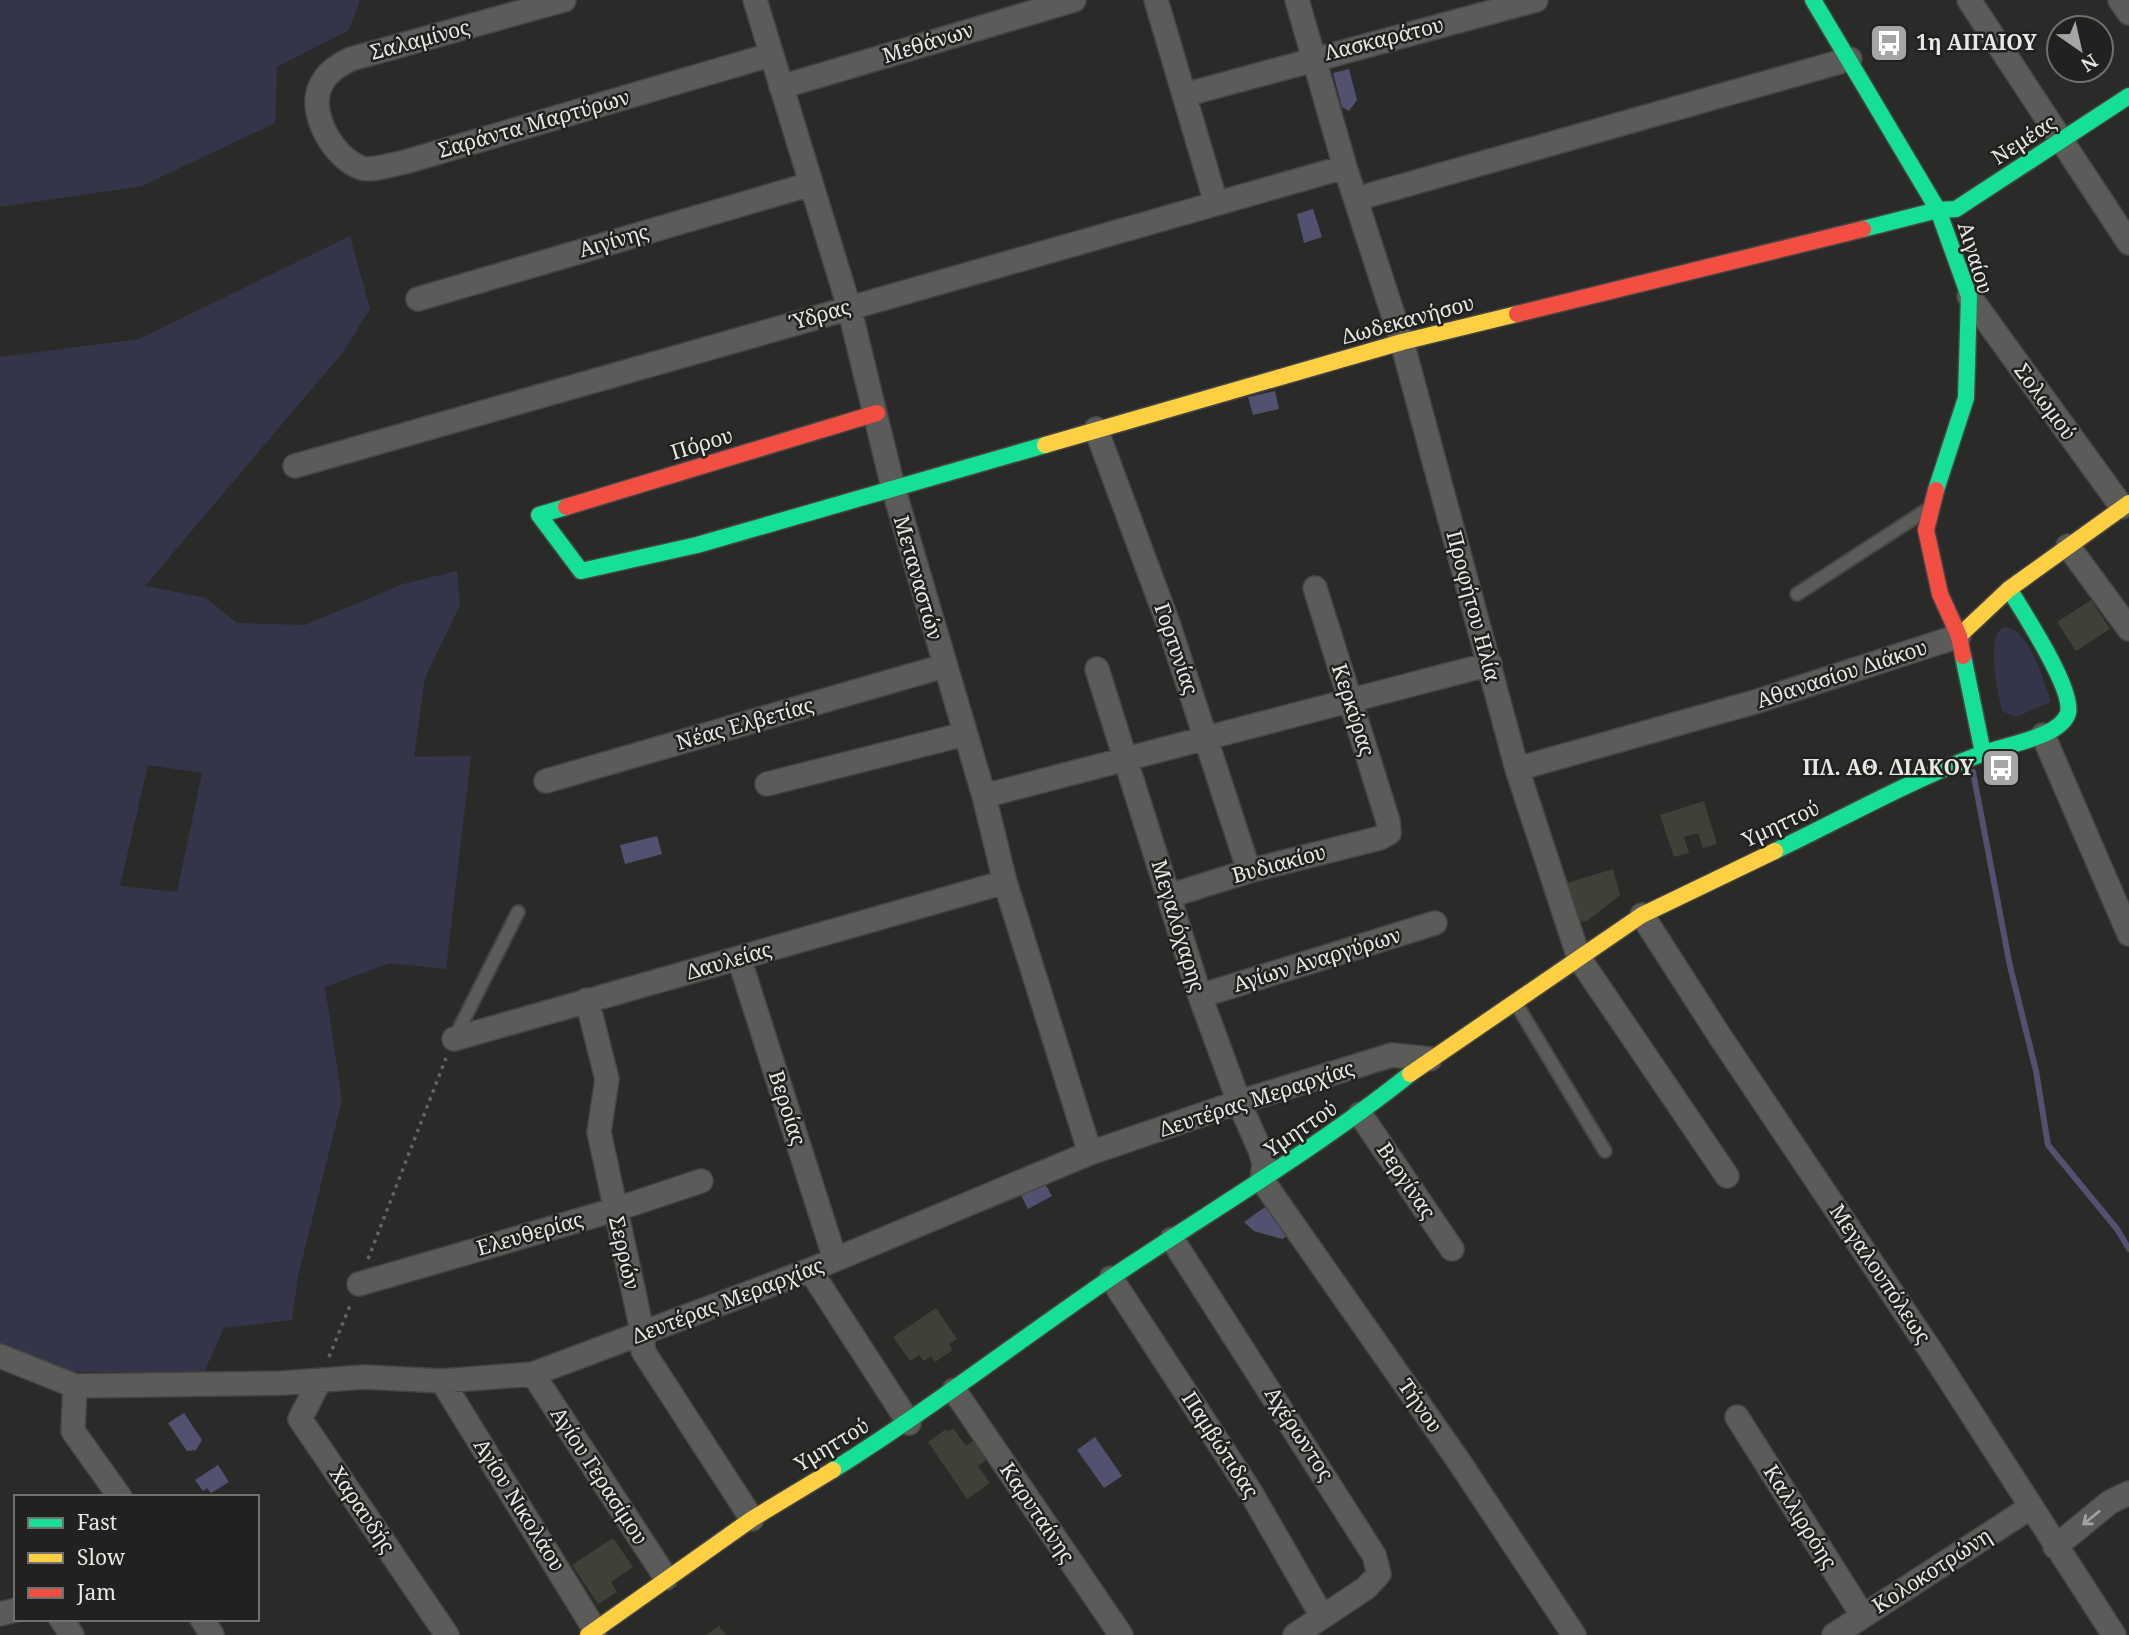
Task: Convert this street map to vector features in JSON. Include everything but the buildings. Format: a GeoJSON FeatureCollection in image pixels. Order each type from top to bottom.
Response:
{"type":"FeatureCollection","features":[{"type":"Feature","properties":{"kind":"street","name":"Σαλαμίνος"},"geometry":{"type":"LineString","coordinates":[[321,120],[318,90],[330,70],[351,59],[564,0]]}},
{"type":"Feature","properties":{"kind":"street","name":"Μεταναστών"},"geometry":{"type":"LineString","coordinates":[[755,0],[769,55],[849,307],[877,412],[893,486],[943,666],[984,796],[1005,882],[1090,1153]]}},
{"type":"Feature","properties":{"kind":"street","name":"Μεθάνων"},"geometry":{"type":"LineString","coordinates":[[781,87],[1074,0]]}},
{"type":"Feature","properties":{"kind":"street"},"geometry":{"type":"LineString","coordinates":[[1156,0],[1216,203]]}},
{"type":"Feature","properties":{"kind":"street","name":"Προφήτου Ηλία"},"geometry":{"type":"LineString","coordinates":[[1297,0],[1345,167],[1402,342],[1517,769],[1579,958],[1727,1176]]}},
{"type":"Feature","properties":{"kind":"street","name":"Λασκαράτου"},"geometry":{"type":"LineString","coordinates":[[1184,94],[1536,0]]}},
{"type":"Feature","properties":{"kind":"street","name":"Αιγαίου"},"geometry":{"type":"LineString","coordinates":[[1813,0],[1824,23],[1850,59],[1938,210],[1969,296],[1966,398],[1926,530],[1933,570],[1947,614],[1959,636],[1983,753]]}},
{"type":"Feature","properties":{"kind":"street"},"geometry":{"type":"LineString","coordinates":[[1969,0],[2129,243]]}},
{"type":"Feature","properties":{"kind":"street"},"geometry":{"type":"LineString","coordinates":[[2120,0],[2129,13]]}},
{"type":"Feature","properties":{"kind":"street","name":"Σαράντα Μαρτύρων"},"geometry":{"type":"LineString","coordinates":[[321,120],[340,157],[363,169],[405,162],[769,55]]}},
{"type":"Feature","properties":{"kind":"street"},"geometry":{"type":"LineString","coordinates":[[1356,200],[1850,59]]}},
{"type":"Feature","properties":{"kind":"street","name":"Νεμέας"},"geometry":{"type":"LineString","coordinates":[[1938,210],[1956,209],[2129,96]]}},
{"type":"Feature","properties":{"kind":"street","name":"Ύδρας"},"geometry":{"type":"LineString","coordinates":[[295,466],[1345,167]]}},
{"type":"Feature","properties":{"kind":"street","name":"Αιγίνης"},"geometry":{"type":"LineString","coordinates":[[418,299],[811,184]]}},
{"type":"Feature","properties":{"kind":"street","name":"Δωδεκανήσου"},"geometry":{"type":"LineString","coordinates":[[539,515],[581,570],[697,544],[1402,342],[1938,210]]}},
{"type":"Feature","properties":{"kind":"street","name":"Σολωμού"},"geometry":{"type":"LineString","coordinates":[[1969,296],[2126,505]]}},
{"type":"Feature","properties":{"kind":"street","name":"Πόρου"},"geometry":{"type":"LineString","coordinates":[[539,515],[877,412]]}},
{"type":"Feature","properties":{"kind":"street","name":"Γορτυνίας"},"geometry":{"type":"LineString","coordinates":[[1096,429],[1206,737],[1249,871]]}},
{"type":"Feature","properties":{"kind":"street","name":"Αθανασίου Διάκου"},"geometry":{"type":"LineString","coordinates":[[1517,769],[1758,701],[1959,636],[2009,589],[2126,505]]}},
{"type":"Feature","properties":{"kind":"street"},"geometry":{"type":"LineString","coordinates":[[2068,546],[2129,629]]}},
{"type":"Feature","properties":{"kind":"street","name":"Κερκύρας"},"geometry":{"type":"LineString","coordinates":[[1315,588],[1388,821],[1389,833]]}},
{"type":"Feature","properties":{"kind":"street","name":"Υμηττού"},"geometry":{"type":"LineString","coordinates":[[592,1632],[752,1519],[909,1423],[1111,1278],[1360,1114],[1430,1059],[1642,915],[1983,753],[2054,731],[2067,717],[2069,705],[2046,649],[2009,589]]}},
{"type":"Feature","properties":{"kind":"street"},"geometry":{"type":"LineString","coordinates":[[984,796],[1490,664]]}},
{"type":"Feature","properties":{"kind":"street","name":"Νέας Ελβετίας"},"geometry":{"type":"LineString","coordinates":[[545,781],[943,666]]}},
{"type":"Feature","properties":{"kind":"street","name":"Μεγαλόχαρης"},"geometry":{"type":"LineString","coordinates":[[1097,669],[1127,757],[1200,996],[1239,1102],[1260,1150],[1264,1163],[1262,1180]]}},
{"type":"Feature","properties":{"kind":"street"},"geometry":{"type":"LineString","coordinates":[[767,784],[965,734]]}},
{"type":"Feature","properties":{"kind":"street"},"geometry":{"type":"LineString","coordinates":[[2043,735],[2129,933]]}},
{"type":"Feature","properties":{"kind":"street","name":"Βυδιακίου"},"geometry":{"type":"LineString","coordinates":[[1169,896],[1249,871],[1380,838],[1389,833]]}},
{"type":"Feature","properties":{"kind":"street","name":"Δαυλείας"},"geometry":{"type":"LineString","coordinates":[[454,1039],[1005,882]]}},
{"type":"Feature","properties":{"kind":"street","name":"Μεγαλουπόλεως"},"geometry":{"type":"LineString","coordinates":[[1642,915],[1719,1035],[1933,1354],[2114,1635]]}},
{"type":"Feature","properties":{"kind":"street","name":"Αγίων Αναργύρων"},"geometry":{"type":"LineString","coordinates":[[1200,996],[1435,923]]}},
{"type":"Feature","properties":{"kind":"street","name":"Βεροίας"},"geometry":{"type":"LineString","coordinates":[[739,958],[835,1259]]}},
{"type":"Feature","properties":{"kind":"street","name":"Σερρών"},"geometry":{"type":"LineString","coordinates":[[587,1000],[607,1079],[598,1132],[643,1335],[643,1351],[752,1519]]}},
{"type":"Feature","properties":{"kind":"street","name":"Δευτέρας Μεραρχίας"},"geometry":{"type":"LineString","coordinates":[[0,1356],[75,1386],[319,1382],[364,1377],[442,1381],[533,1374],[643,1335],[810,1270],[1090,1153],[1239,1102],[1392,1055],[1430,1059]]}},
{"type":"Feature","properties":{"kind":"street","name":"Βεργίνας"},"geometry":{"type":"LineString","coordinates":[[1360,1114],[1452,1249]]}},
{"type":"Feature","properties":{"kind":"street","name":"Τήνου"},"geometry":{"type":"LineString","coordinates":[[1262,1180],[1458,1460],[1574,1635]]}},
{"type":"Feature","properties":{"kind":"street","name":"Ελευθερίας"},"geometry":{"type":"LineString","coordinates":[[359,1284],[614,1210],[701,1181]]}},
{"type":"Feature","properties":{"kind":"street","name":"Αχέρωντος"},"geometry":{"type":"LineString","coordinates":[[1172,1238],[1374,1555],[1379,1574],[1366,1588],[1322,1616]]}},
{"type":"Feature","properties":{"kind":"street"},"geometry":{"type":"LineString","coordinates":[[810,1270],[909,1423]]}},
{"type":"Feature","properties":{"kind":"street","name":"Παμβώτιδας"},"geometry":{"type":"LineString","coordinates":[[1111,1278],[1250,1491],[1322,1616]]}},
{"type":"Feature","properties":{"kind":"street","name":"Αγίου Γερασίμου"},"geometry":{"type":"LineString","coordinates":[[533,1374],[666,1578]]}},
{"type":"Feature","properties":{"kind":"street","name":"Αγίου Νικολάου"},"geometry":{"type":"LineString","coordinates":[[442,1381],[592,1632]]}},
{"type":"Feature","properties":{"kind":"street","name":"Χαραυδής"},"geometry":{"type":"LineString","coordinates":[[319,1382],[300,1419],[447,1635]]}},
{"type":"Feature","properties":{"kind":"street"},"geometry":{"type":"LineString","coordinates":[[75,1386],[73,1431],[119,1495]]}},
{"type":"Feature","properties":{"kind":"street","name":"Καρυταίνης"},"geometry":{"type":"LineString","coordinates":[[954,1390],[1121,1635]]}},
{"type":"Feature","properties":{"kind":"street","name":"Καλλιρρόης"},"geometry":{"type":"LineString","coordinates":[[1737,1417],[1863,1616]]}},
{"type":"Feature","properties":{"kind":"street"},"geometry":{"type":"LineString","coordinates":[[2055,1547],[2110,1502],[2129,1493]]}},
{"type":"Feature","properties":{"kind":"street","name":"Κολοκοτρώνη"},"geometry":{"type":"LineString","coordinates":[[1834,1635],[2031,1507]]}},
{"type":"Feature","properties":{"kind":"street"},"geometry":{"type":"LineString","coordinates":[[1295,1635],[1322,1616]]}},
{"type":"Feature","properties":{"kind":"lane"},"geometry":{"type":"LineString","coordinates":[[1797,594],[1932,507]]}},
{"type":"Feature","properties":{"kind":"lane"},"geometry":{"type":"LineString","coordinates":[[454,1039],[519,912]]}},
{"type":"Feature","properties":{"kind":"lane"},"geometry":{"type":"LineString","coordinates":[[1514,1002],[1605,1151]]}},
{"type":"Feature","properties":{"kind":"path"},"geometry":{"type":"LineString","coordinates":[[319,1382],[454,1039]]}},
{"type":"Feature","properties":{"kind":"shaded area"},"geometry":{"type":"Polygon","coordinates":[[[0,0],[360,0],[349,30],[277,67],[275,123],[142,186],[0,207],[0,0]]]}},
{"type":"Feature","properties":{"kind":"shaded area"},"geometry":{"type":"Polygon","coordinates":[[[1349,69],[1357,100],[1349,111],[1342,107],[1333,73],[1349,69]]]}},
{"type":"Feature","properties":{"kind":"shaded area"},"geometry":{"type":"Polygon","coordinates":[[[1313,209],[1322,237],[1304,243],[1297,214],[1313,209]]]}},
{"type":"Feature","properties":{"kind":"shaded area"},"geometry":{"type":"Polygon","coordinates":[[[350,236],[370,309],[343,352],[145,586],[206,598],[237,623],[305,625],[403,584],[457,571],[460,605],[425,678],[414,757],[471,756],[446,969],[390,963],[325,987],[342,1100],[298,1276],[292,1320],[224,1328],[204,1372],[69,1372],[0,1344],[0,357],[139,339],[350,236]],[[148,765],[120,886],[177,892],[202,773],[148,765]]]}},
{"type":"Feature","properties":{"kind":"shaded area"},"geometry":{"type":"Polygon","coordinates":[[[1275,391],[1279,409],[1253,415],[1248,397],[1275,391]]]}},
{"type":"Feature","properties":{"kind":"shaded area"},"geometry":{"type":"Polygon","coordinates":[[[2003,627],[2012,629],[2028,645],[2051,702],[2016,717],[2002,711],[1996,679],[1995,643],[2003,627]]]}},
{"type":"Feature","properties":{"kind":"shaded area"},"geometry":{"type":"Polygon","coordinates":[[[657,836],[662,854],[625,864],[620,845],[657,836]]]}},
{"type":"Feature","properties":{"kind":"shaded area"},"geometry":{"type":"Polygon","coordinates":[[[1044,1182],[1052,1196],[1028,1209],[1021,1195],[1044,1182]]]}},
{"type":"Feature","properties":{"kind":"shaded area"},"geometry":{"type":"Polygon","coordinates":[[[1268,1205],[1289,1235],[1282,1239],[1254,1231],[1244,1222],[1268,1205]]]}},
{"type":"Feature","properties":{"kind":"shaded area"},"geometry":{"type":"Polygon","coordinates":[[[184,1413],[202,1440],[196,1450],[187,1451],[168,1423],[184,1413]]]}},
{"type":"Feature","properties":{"kind":"shaded area"},"geometry":{"type":"Polygon","coordinates":[[[1095,1437],[1122,1476],[1104,1488],[1077,1450],[1095,1437]]]}},
{"type":"Feature","properties":{"kind":"shaded area"},"geometry":{"type":"Polygon","coordinates":[[[218,1465],[229,1482],[211,1493],[207,1488],[203,1491],[195,1480],[218,1465]]]}},
{"type":"Feature","properties":{"kind":"waterway"},"geometry":{"type":"LineString","coordinates":[[1973,772],[2010,966],[2036,1071],[2048,1145],[2117,1229],[2129,1249]]}},
{"type":"Feature","properties":{"kind":"traffic: fast"},"geometry":{"type":"LineString","coordinates":[[1813,0],[1938,210],[1969,296],[1966,398],[1936,490]]}},
{"type":"Feature","properties":{"kind":"traffic: fast"},"geometry":{"type":"LineString","coordinates":[[1863,229],[1938,210],[1956,209],[2129,96]]}},
{"type":"Feature","properties":{"kind":"traffic: fast"},"geometry":{"type":"LineString","coordinates":[[566,507],[539,515],[581,571],[697,545],[1045,445]]}},
{"type":"Feature","properties":{"kind":"traffic: fast"},"geometry":{"type":"LineString","coordinates":[[1775,851],[1931,775],[1984,753],[2044,734],[2063,721],[2068,713],[2068,702],[2056,669],[2009,589]]}},
{"type":"Feature","properties":{"kind":"traffic: fast"},"geometry":{"type":"LineString","coordinates":[[1963,656],[1983,753]]}},
{"type":"Feature","properties":{"kind":"traffic: fast"},"geometry":{"type":"LineString","coordinates":[[833,1470],[904,1424],[1112,1277],[1301,1154],[1410,1074]]}},
{"type":"Feature","properties":{"kind":"traffic: slow"},"geometry":{"type":"LineString","coordinates":[[1045,445],[1402,342],[1517,314]]}},
{"type":"Feature","properties":{"kind":"traffic: slow"},"geometry":{"type":"LineString","coordinates":[[1959,636],[2009,589],[2129,503]]}},
{"type":"Feature","properties":{"kind":"traffic: slow"},"geometry":{"type":"LineString","coordinates":[[1410,1074],[1642,915],[1775,851]]}},
{"type":"Feature","properties":{"kind":"traffic: slow"},"geometry":{"type":"LineString","coordinates":[[588,1635],[752,1519],[833,1470]]}},
{"type":"Feature","properties":{"kind":"traffic: jam"},"geometry":{"type":"LineString","coordinates":[[1517,314],[1863,229]]}},
{"type":"Feature","properties":{"kind":"traffic: jam"},"geometry":{"type":"LineString","coordinates":[[566,507],[877,413]]}},
{"type":"Feature","properties":{"kind":"traffic: jam"},"geometry":{"type":"LineString","coordinates":[[1936,490],[1926,530],[1940,594],[1959,636],[1963,656]]}},
{"type":"Feature","properties":{"kind":"place","name":"1η ΑΙΓΑΙΟΥ"},"geometry":{"type":"Point","coordinates":[1889,43]}},
{"type":"Feature","properties":{"kind":"place","name":"ΠΛ. ΑΘ. ΔΙΑΚΟΥ"},"geometry":{"type":"Point","coordinates":[2001,768]}}]}
